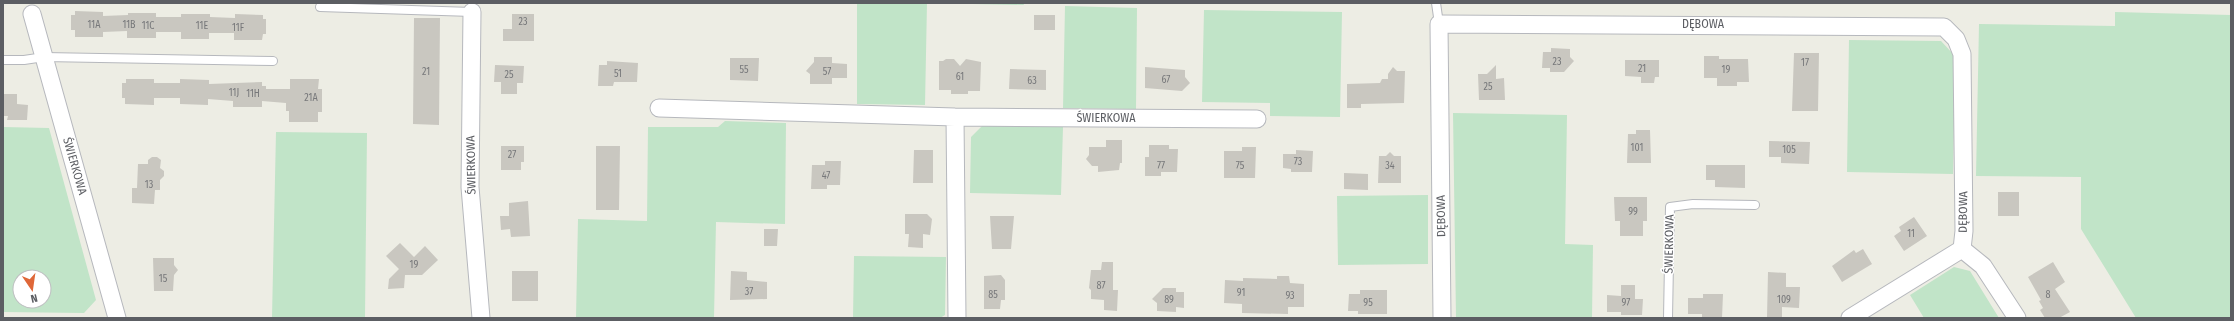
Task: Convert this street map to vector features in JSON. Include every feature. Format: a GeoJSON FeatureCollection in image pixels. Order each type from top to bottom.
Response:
{"type":"FeatureCollection","features":[{"type":"Feature","properties":{"kind":"street","name":"ŚWIERKOWA"},"geometry":{"type":"LineString","coordinates":[[472,12],[470,187],[481,318]]}},
{"type":"Feature","properties":{"kind":"street","name":"ŚWIERKOWA"},"geometry":{"type":"LineString","coordinates":[[32,14],[117,318]]}},
{"type":"Feature","properties":{"kind":"street","name":"DĘBOWA"},"geometry":{"type":"LineString","coordinates":[[1442,318],[1439,24],[1944,27],[1956,39],[1962,54],[1964,231],[1962,249],[1983,266],[2017,318]]}},
{"type":"Feature","properties":{"kind":"street","name":"ŚWIERKOWA"},"geometry":{"type":"LineString","coordinates":[[659,108],[955,117],[1257,119]]}},
{"type":"Feature","properties":{"kind":"street"},"geometry":{"type":"LineString","coordinates":[[955,117],[957,318]]}},
{"type":"Feature","properties":{"kind":"street"},"geometry":{"type":"LineString","coordinates":[[1850,318],[1962,249]]}},
{"type":"Feature","properties":{"kind":"lane"},"geometry":{"type":"LineString","coordinates":[[1436,3],[1439,24]]}},
{"type":"Feature","properties":{"kind":"lane"},"geometry":{"type":"LineString","coordinates":[[320,7],[472,12]]}},
{"type":"Feature","properties":{"kind":"lane"},"geometry":{"type":"LineString","coordinates":[[3,60],[24,60],[44,57],[273,61]]}},
{"type":"Feature","properties":{"kind":"lane","name":"ŚWIERKOWA"},"geometry":{"type":"LineString","coordinates":[[1668,318],[1670,207],[1693,204],[1755,205]]}},
{"type":"Feature","properties":{"kind":"green space"},"geometry":{"type":"Polygon","coordinates":[[[857,3],[927,3],[925,105],[857,104],[857,3]]]}},
{"type":"Feature","properties":{"kind":"green space"},"geometry":{"type":"Polygon","coordinates":[[[927,3],[1023,3],[1024,5],[927,3]]]}},
{"type":"Feature","properties":{"kind":"green space"},"geometry":{"type":"Polygon","coordinates":[[[1065,6],[1137,8],[1136,109],[1063,108],[1065,6]]]}},
{"type":"Feature","properties":{"kind":"green space"},"geometry":{"type":"Polygon","coordinates":[[[1204,10],[1342,12],[1340,117],[1270,116],[1270,103],[1202,102],[1204,10]]]}},
{"type":"Feature","properties":{"kind":"green space"},"geometry":{"type":"Polygon","coordinates":[[[2115,12],[2231,15],[2231,318],[2136,318],[2081,229],[2081,177],[1976,176],[1979,24],[2115,26],[2115,12]]]}},
{"type":"Feature","properties":{"kind":"green space"},"geometry":{"type":"Polygon","coordinates":[[[1849,40],[1941,41],[1955,56],[1953,174],[1847,172],[1849,40]]]}},
{"type":"Feature","properties":{"kind":"green space"},"geometry":{"type":"Polygon","coordinates":[[[1453,113],[1567,115],[1565,244],[1593,245],[1592,318],[1456,318],[1453,113]]]}},
{"type":"Feature","properties":{"kind":"green space"},"geometry":{"type":"Polygon","coordinates":[[[725,121],[786,123],[785,224],[716,222],[714,318],[576,318],[578,219],[647,221],[648,127],[718,127],[725,121]]]}},
{"type":"Feature","properties":{"kind":"green space"},"geometry":{"type":"Polygon","coordinates":[[[983,125],[1063,127],[1061,195],[970,193],[971,137],[983,125]]]}},
{"type":"Feature","properties":{"kind":"green space"},"geometry":{"type":"Polygon","coordinates":[[[3,127],[49,128],[96,300],[84,313],[3,312],[3,127]]]}},
{"type":"Feature","properties":{"kind":"green space"},"geometry":{"type":"Polygon","coordinates":[[[276,132],[367,133],[365,317],[272,317],[276,132]]]}},
{"type":"Feature","properties":{"kind":"green space"},"geometry":{"type":"Polygon","coordinates":[[[1428,195],[1428,264],[1338,265],[1337,196],[1428,195]]]}},
{"type":"Feature","properties":{"kind":"green space"},"geometry":{"type":"Polygon","coordinates":[[[854,256],[946,257],[945,315],[940,318],[853,318],[854,256]]]}},
{"type":"Feature","properties":{"kind":"green space"},"geometry":{"type":"Polygon","coordinates":[[[1954,267],[1970,271],[1999,318],[1924,318],[1910,295],[1954,267]]]}},
{"type":"Feature","properties":{"kind":"building"},"geometry":{"type":"Polygon","coordinates":[[[75,11],[103,12],[103,16],[128,15],[128,13],[156,13],[156,17],[181,17],[181,14],[210,14],[210,17],[235,18],[235,14],[263,15],[263,19],[266,19],[266,34],[263,34],[262,40],[234,40],[234,33],[209,33],[209,39],[181,39],[181,32],[156,32],[156,38],[127,38],[127,31],[103,32],[103,37],[75,37],[75,30],[71,30],[71,15],[75,15],[75,11]]]}},
{"type":"Feature","properties":{"kind":"building"},"geometry":{"type":"Polygon","coordinates":[[[512,14],[534,14],[534,41],[503,41],[503,29],[512,29],[512,14]]]}},
{"type":"Feature","properties":{"kind":"building"},"geometry":{"type":"Polygon","coordinates":[[[1034,15],[1055,15],[1055,30],[1034,30],[1034,15]]]}},
{"type":"Feature","properties":{"kind":"building"},"geometry":{"type":"Polygon","coordinates":[[[414,18],[440,18],[439,125],[413,124],[414,18]]]}},
{"type":"Feature","properties":{"kind":"building"},"geometry":{"type":"Polygon","coordinates":[[[1551,48],[1570,49],[1570,57],[1574,61],[1564,72],[1550,72],[1550,68],[1542,68],[1543,52],[1551,52],[1551,48]]]}},
{"type":"Feature","properties":{"kind":"building"},"geometry":{"type":"Polygon","coordinates":[[[1794,53],[1819,53],[1818,111],[1792,111],[1794,53]]]}},
{"type":"Feature","properties":{"kind":"building"},"geometry":{"type":"Polygon","coordinates":[[[1704,56],[1719,56],[1719,59],[1748,59],[1749,82],[1737,82],[1737,86],[1717,86],[1717,78],[1704,78],[1704,56]]]}},
{"type":"Feature","properties":{"kind":"building"},"geometry":{"type":"Polygon","coordinates":[[[814,57],[832,57],[832,63],[847,64],[847,78],[832,78],[832,84],[810,84],[810,74],[806,71],[814,62],[814,57]]]}},
{"type":"Feature","properties":{"kind":"building"},"geometry":{"type":"Polygon","coordinates":[[[730,58],[759,58],[758,81],[730,80],[730,58]]]}},
{"type":"Feature","properties":{"kind":"building"},"geometry":{"type":"Polygon","coordinates":[[[954,59],[960,66],[966,59],[981,62],[980,91],[968,91],[968,94],[951,94],[951,90],[939,90],[939,61],[954,59]]]}},
{"type":"Feature","properties":{"kind":"building"},"geometry":{"type":"Polygon","coordinates":[[[1625,60],[1659,60],[1659,77],[1655,77],[1654,83],[1641,83],[1641,77],[1625,76],[1625,60]]]}},
{"type":"Feature","properties":{"kind":"building"},"geometry":{"type":"Polygon","coordinates":[[[607,61],[638,63],[637,82],[614,82],[613,86],[598,86],[599,65],[607,65],[607,61]]]}},
{"type":"Feature","properties":{"kind":"building"},"geometry":{"type":"Polygon","coordinates":[[[495,65],[524,66],[523,83],[517,83],[517,94],[501,94],[501,82],[494,82],[495,65]]]}},
{"type":"Feature","properties":{"kind":"building"},"geometry":{"type":"Polygon","coordinates":[[[1496,65],[1496,79],[1504,78],[1505,100],[1479,100],[1478,74],[1487,74],[1496,65]]]}},
{"type":"Feature","properties":{"kind":"building"},"geometry":{"type":"Polygon","coordinates":[[[1145,67],[1185,70],[1185,77],[1190,83],[1182,91],[1145,88],[1145,67]]]}},
{"type":"Feature","properties":{"kind":"building"},"geometry":{"type":"Polygon","coordinates":[[[1393,67],[1397,71],[1405,71],[1404,103],[1361,104],[1361,108],[1347,108],[1347,84],[1380,83],[1382,79],[1388,79],[1388,74],[1393,67]]]}},
{"type":"Feature","properties":{"kind":"building"},"geometry":{"type":"Polygon","coordinates":[[[1010,69],[1046,70],[1046,90],[1009,89],[1010,69]]]}},
{"type":"Feature","properties":{"kind":"building"},"geometry":{"type":"Polygon","coordinates":[[[126,79],[154,79],[154,83],[180,83],[180,79],[209,80],[209,84],[262,82],[262,86],[266,86],[266,89],[290,89],[290,79],[319,79],[318,89],[322,89],[322,112],[318,112],[318,122],[289,122],[289,111],[286,111],[286,103],[262,101],[262,107],[233,107],[233,101],[208,99],[208,105],[180,104],[180,98],[154,98],[154,105],[125,104],[125,98],[122,98],[122,83],[126,83],[126,79]]]}},
{"type":"Feature","properties":{"kind":"building"},"geometry":{"type":"Polygon","coordinates":[[[3,94],[17,94],[17,104],[28,105],[27,120],[7,120],[8,116],[3,116],[3,94]]]}},
{"type":"Feature","properties":{"kind":"building"},"geometry":{"type":"Polygon","coordinates":[[[1636,130],[1650,130],[1651,163],[1627,163],[1628,134],[1636,134],[1636,130]]]}},
{"type":"Feature","properties":{"kind":"building"},"geometry":{"type":"Polygon","coordinates":[[[1106,140],[1122,140],[1122,163],[1120,163],[1119,170],[1098,172],[1098,166],[1092,166],[1086,159],[1089,155],[1089,147],[1106,147],[1106,140]]]}},
{"type":"Feature","properties":{"kind":"building"},"geometry":{"type":"Polygon","coordinates":[[[1769,141],[1810,142],[1809,164],[1781,163],[1781,157],[1769,157],[1769,141]]]}},
{"type":"Feature","properties":{"kind":"building"},"geometry":{"type":"Polygon","coordinates":[[[1149,145],[1169,145],[1169,149],[1178,149],[1177,172],[1161,172],[1161,176],[1145,176],[1145,157],[1149,157],[1149,145]]]}},
{"type":"Feature","properties":{"kind":"building"},"geometry":{"type":"Polygon","coordinates":[[[501,146],[524,146],[524,162],[521,162],[521,170],[501,170],[501,146]]]}},
{"type":"Feature","properties":{"kind":"building"},"geometry":{"type":"Polygon","coordinates":[[[596,146],[620,146],[619,210],[596,210],[596,146]]]}},
{"type":"Feature","properties":{"kind":"building"},"geometry":{"type":"Polygon","coordinates":[[[1242,147],[1256,147],[1255,178],[1224,178],[1224,151],[1242,151],[1242,147]]]}},
{"type":"Feature","properties":{"kind":"building"},"geometry":{"type":"Polygon","coordinates":[[[914,150],[933,150],[933,183],[913,183],[914,150]]]}},
{"type":"Feature","properties":{"kind":"building"},"geometry":{"type":"Polygon","coordinates":[[[1296,150],[1313,151],[1312,172],[1291,172],[1291,169],[1283,168],[1283,154],[1296,154],[1296,150]]]}},
{"type":"Feature","properties":{"kind":"building"},"geometry":{"type":"Polygon","coordinates":[[[1390,152],[1394,156],[1401,156],[1401,183],[1378,183],[1379,156],[1386,156],[1390,152]]]}},
{"type":"Feature","properties":{"kind":"building"},"geometry":{"type":"Polygon","coordinates":[[[152,157],[157,157],[161,160],[160,168],[164,171],[164,176],[160,180],[160,190],[155,190],[154,204],[132,203],[132,188],[137,188],[138,164],[148,164],[148,160],[152,157]]]}},
{"type":"Feature","properties":{"kind":"building"},"geometry":{"type":"Polygon","coordinates":[[[825,161],[841,161],[840,185],[827,185],[827,189],[811,189],[812,165],[825,165],[825,161]]]}},
{"type":"Feature","properties":{"kind":"building"},"geometry":{"type":"Polygon","coordinates":[[[1706,165],[1745,165],[1745,188],[1715,187],[1715,180],[1706,180],[1706,165]]]}},
{"type":"Feature","properties":{"kind":"building"},"geometry":{"type":"Polygon","coordinates":[[[1344,173],[1368,174],[1368,190],[1344,189],[1344,173]]]}},
{"type":"Feature","properties":{"kind":"building"},"geometry":{"type":"Polygon","coordinates":[[[1998,192],[2019,192],[2019,216],[1998,216],[1998,192]]]}},
{"type":"Feature","properties":{"kind":"building"},"geometry":{"type":"Polygon","coordinates":[[[1614,197],[1647,197],[1647,221],[1643,221],[1643,236],[1620,236],[1620,221],[1615,221],[1614,197]]]}},
{"type":"Feature","properties":{"kind":"building"},"geometry":{"type":"Polygon","coordinates":[[[528,201],[530,236],[511,237],[510,229],[501,230],[500,216],[509,216],[509,203],[528,201]]]}},
{"type":"Feature","properties":{"kind":"building"},"geometry":{"type":"Polygon","coordinates":[[[905,214],[927,214],[932,219],[930,235],[923,234],[923,248],[908,247],[909,234],[905,234],[905,214]]]}},
{"type":"Feature","properties":{"kind":"building"},"geometry":{"type":"Polygon","coordinates":[[[990,216],[1014,216],[1011,249],[992,249],[990,216]]]}},
{"type":"Feature","properties":{"kind":"building"},"geometry":{"type":"Polygon","coordinates":[[[1914,217],[1927,236],[1904,251],[1894,236],[1901,231],[1899,227],[1914,217]]]}},
{"type":"Feature","properties":{"kind":"building"},"geometry":{"type":"Polygon","coordinates":[[[764,229],[778,229],[777,246],[764,246],[764,229]]]}},
{"type":"Feature","properties":{"kind":"building"},"geometry":{"type":"Polygon","coordinates":[[[400,243],[414,257],[425,246],[438,260],[422,275],[405,275],[404,288],[388,289],[389,279],[399,269],[386,256],[400,243]]]}},
{"type":"Feature","properties":{"kind":"building"},"geometry":{"type":"Polygon","coordinates":[[[1863,249],[1872,264],[1842,282],[1832,266],[1854,250],[1856,253],[1863,249]]]}},
{"type":"Feature","properties":{"kind":"building"},"geometry":{"type":"Polygon","coordinates":[[[153,258],[174,258],[174,265],[178,270],[174,275],[173,291],[154,291],[153,258]]]}},
{"type":"Feature","properties":{"kind":"building"},"geometry":{"type":"Polygon","coordinates":[[[1102,262],[1113,262],[1113,290],[1118,290],[1117,311],[1104,310],[1104,300],[1091,299],[1091,290],[1089,288],[1091,270],[1101,270],[1102,262]]]}},
{"type":"Feature","properties":{"kind":"building"},"geometry":{"type":"Polygon","coordinates":[[[2053,262],[2065,282],[2055,289],[2070,312],[2059,318],[2045,318],[2040,310],[2043,308],[2039,301],[2041,300],[2028,277],[2053,262]]]}},
{"type":"Feature","properties":{"kind":"building"},"geometry":{"type":"Polygon","coordinates":[[[512,271],[538,271],[538,301],[512,301],[512,271]]]}},
{"type":"Feature","properties":{"kind":"building"},"geometry":{"type":"Polygon","coordinates":[[[731,271],[747,272],[747,280],[767,282],[767,299],[730,300],[731,271]]]}},
{"type":"Feature","properties":{"kind":"building"},"geometry":{"type":"Polygon","coordinates":[[[1768,272],[1786,273],[1786,287],[1800,287],[1799,308],[1782,307],[1782,317],[1767,317],[1768,272]]]}},
{"type":"Feature","properties":{"kind":"building"},"geometry":{"type":"Polygon","coordinates":[[[1001,275],[1005,280],[1005,300],[1001,300],[1000,309],[984,309],[984,276],[1001,275]]]}},
{"type":"Feature","properties":{"kind":"building"},"geometry":{"type":"Polygon","coordinates":[[[1277,276],[1289,276],[1290,283],[1304,284],[1304,307],[1288,307],[1288,314],[1242,313],[1242,304],[1224,303],[1225,280],[1243,281],[1243,278],[1277,279],[1277,276]]]}},
{"type":"Feature","properties":{"kind":"building"},"geometry":{"type":"Polygon","coordinates":[[[1621,285],[1635,285],[1635,299],[1643,299],[1642,315],[1621,315],[1621,312],[1607,312],[1607,295],[1621,296],[1621,285]]]}},
{"type":"Feature","properties":{"kind":"building"},"geometry":{"type":"Polygon","coordinates":[[[1163,288],[1176,288],[1176,292],[1184,292],[1184,308],[1176,307],[1176,312],[1157,311],[1157,303],[1152,299],[1163,288]]]}},
{"type":"Feature","properties":{"kind":"building"},"geometry":{"type":"Polygon","coordinates":[[[1360,290],[1387,290],[1387,314],[1358,314],[1358,311],[1348,311],[1349,294],[1360,294],[1360,290]]]}},
{"type":"Feature","properties":{"kind":"building"},"geometry":{"type":"Polygon","coordinates":[[[1703,294],[1723,294],[1722,318],[1702,318],[1702,314],[1688,314],[1688,298],[1703,298],[1703,294]]]}}]}
